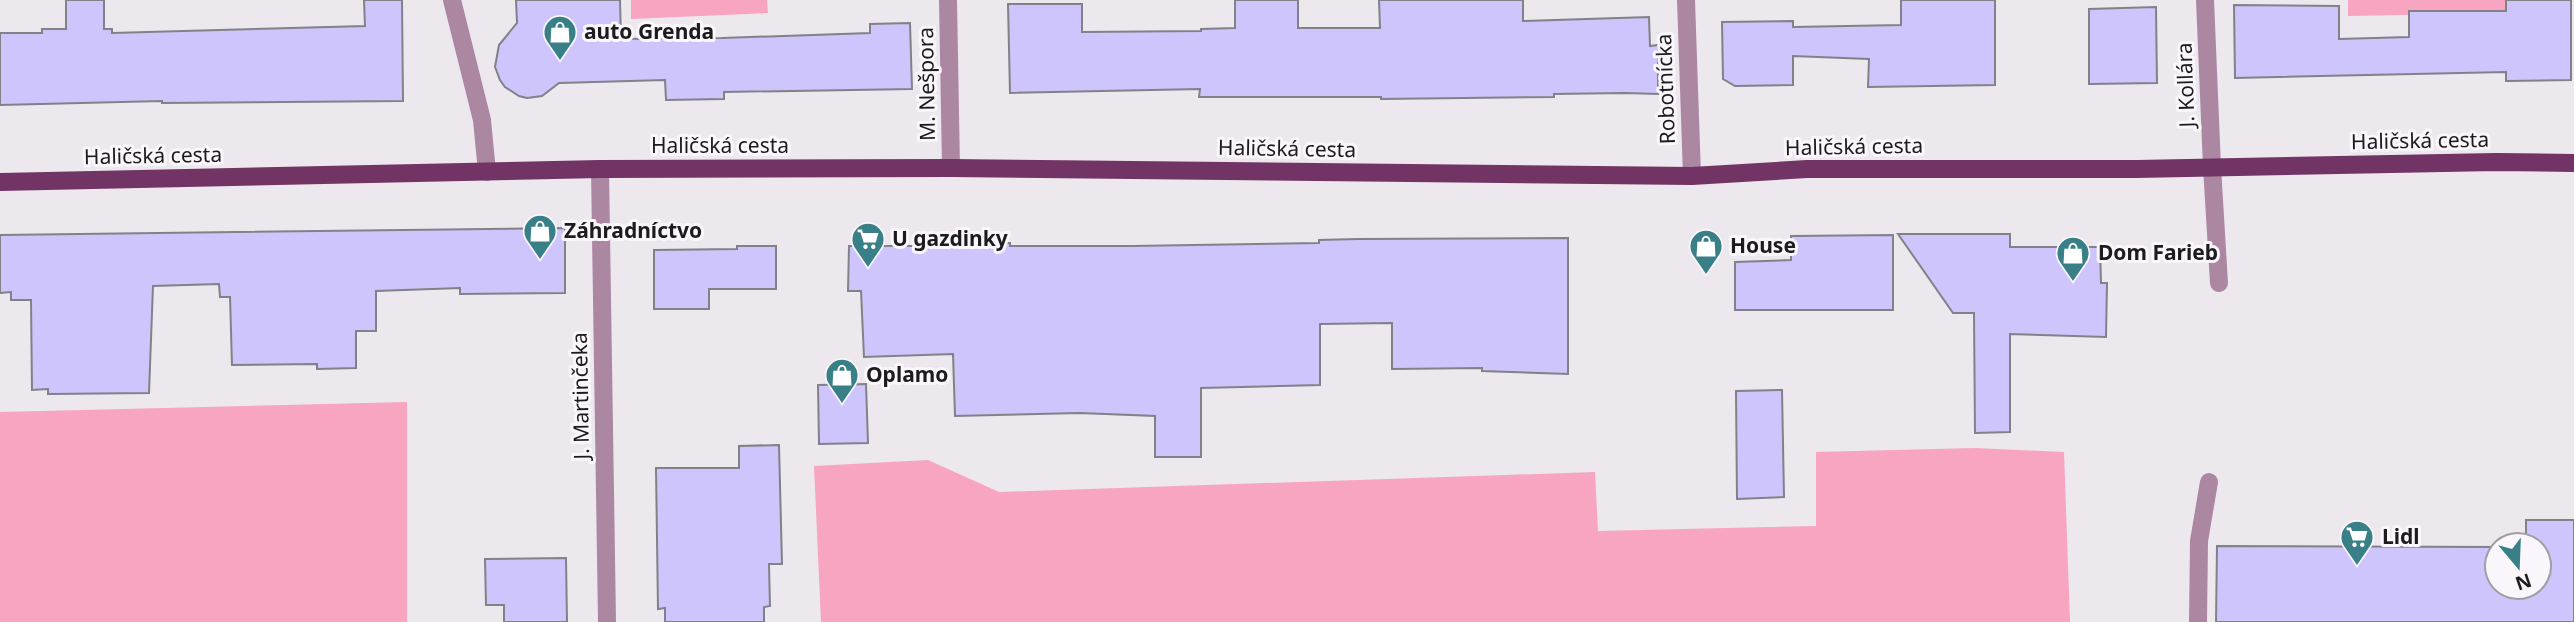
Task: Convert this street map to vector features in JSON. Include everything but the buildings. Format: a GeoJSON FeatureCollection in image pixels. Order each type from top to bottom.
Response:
{"type":"FeatureCollection","features":[{"type":"Feature","properties":{"kind":"main road","name":"Haličská cesta"},"geometry":{"type":"LineString","coordinates":[[0,182],[600,169],[951,168],[1692,176],[1807,169],[2574,163]]}},
{"type":"Feature","properties":{"kind":"street"},"geometry":{"type":"LineString","coordinates":[[452,0],[482,120],[487,172]]}},
{"type":"Feature","properties":{"kind":"street","name":"M. Nešpora"},"geometry":{"type":"LineString","coordinates":[[948,0],[951,168]]}},
{"type":"Feature","properties":{"kind":"street","name":"Robotnícka"},"geometry":{"type":"LineString","coordinates":[[1686,0],[1692,176]]}},
{"type":"Feature","properties":{"kind":"street","name":"J. Kollára"},"geometry":{"type":"LineString","coordinates":[[2205,0],[2219,283]]}},
{"type":"Feature","properties":{"kind":"street","name":"J. Martinčeka"},"geometry":{"type":"LineString","coordinates":[[600,169],[607,622]]}},
{"type":"Feature","properties":{"kind":"street"},"geometry":{"type":"LineString","coordinates":[[2198,622],[2199,541],[2209,482]]}},
{"type":"Feature","properties":{"kind":"shaded area"},"geometry":{"type":"Polygon","coordinates":[[[631,0],[767,0],[768,13],[631,19],[631,0]]]}},
{"type":"Feature","properties":{"kind":"shaded area"},"geometry":{"type":"Polygon","coordinates":[[[2348,0],[2550,0],[2550,12],[2348,16],[2348,0]]]}},
{"type":"Feature","properties":{"kind":"shaded area"},"geometry":{"type":"Polygon","coordinates":[[[407,402],[407,622],[0,622],[0,412],[407,402]]]}},
{"type":"Feature","properties":{"kind":"shaded area"},"geometry":{"type":"Polygon","coordinates":[[[1975,448],[2064,452],[2070,622],[821,622],[814,466],[928,460],[999,492],[1595,472],[1598,531],[1816,526],[1816,452],[1975,448]]]}},
{"type":"Feature","properties":{"kind":"place","name":"auto Grenda"},"geometry":{"type":"Point","coordinates":[560,62]}},
{"type":"Feature","properties":{"kind":"place","name":"Záhradníctvo"},"geometry":{"type":"Point","coordinates":[540,261]}},
{"type":"Feature","properties":{"kind":"place","name":"U gazdinky"},"geometry":{"type":"Point","coordinates":[868,269]}},
{"type":"Feature","properties":{"kind":"place","name":"House"},"geometry":{"type":"Point","coordinates":[1706,276]}},
{"type":"Feature","properties":{"kind":"place","name":"Dom Farieb"},"geometry":{"type":"Point","coordinates":[2073,283]}},
{"type":"Feature","properties":{"kind":"place","name":"Oplamo"},"geometry":{"type":"Point","coordinates":[842,405]}},
{"type":"Feature","properties":{"kind":"place","name":"Lidl"},"geometry":{"type":"Point","coordinates":[2357,567]}}]}
